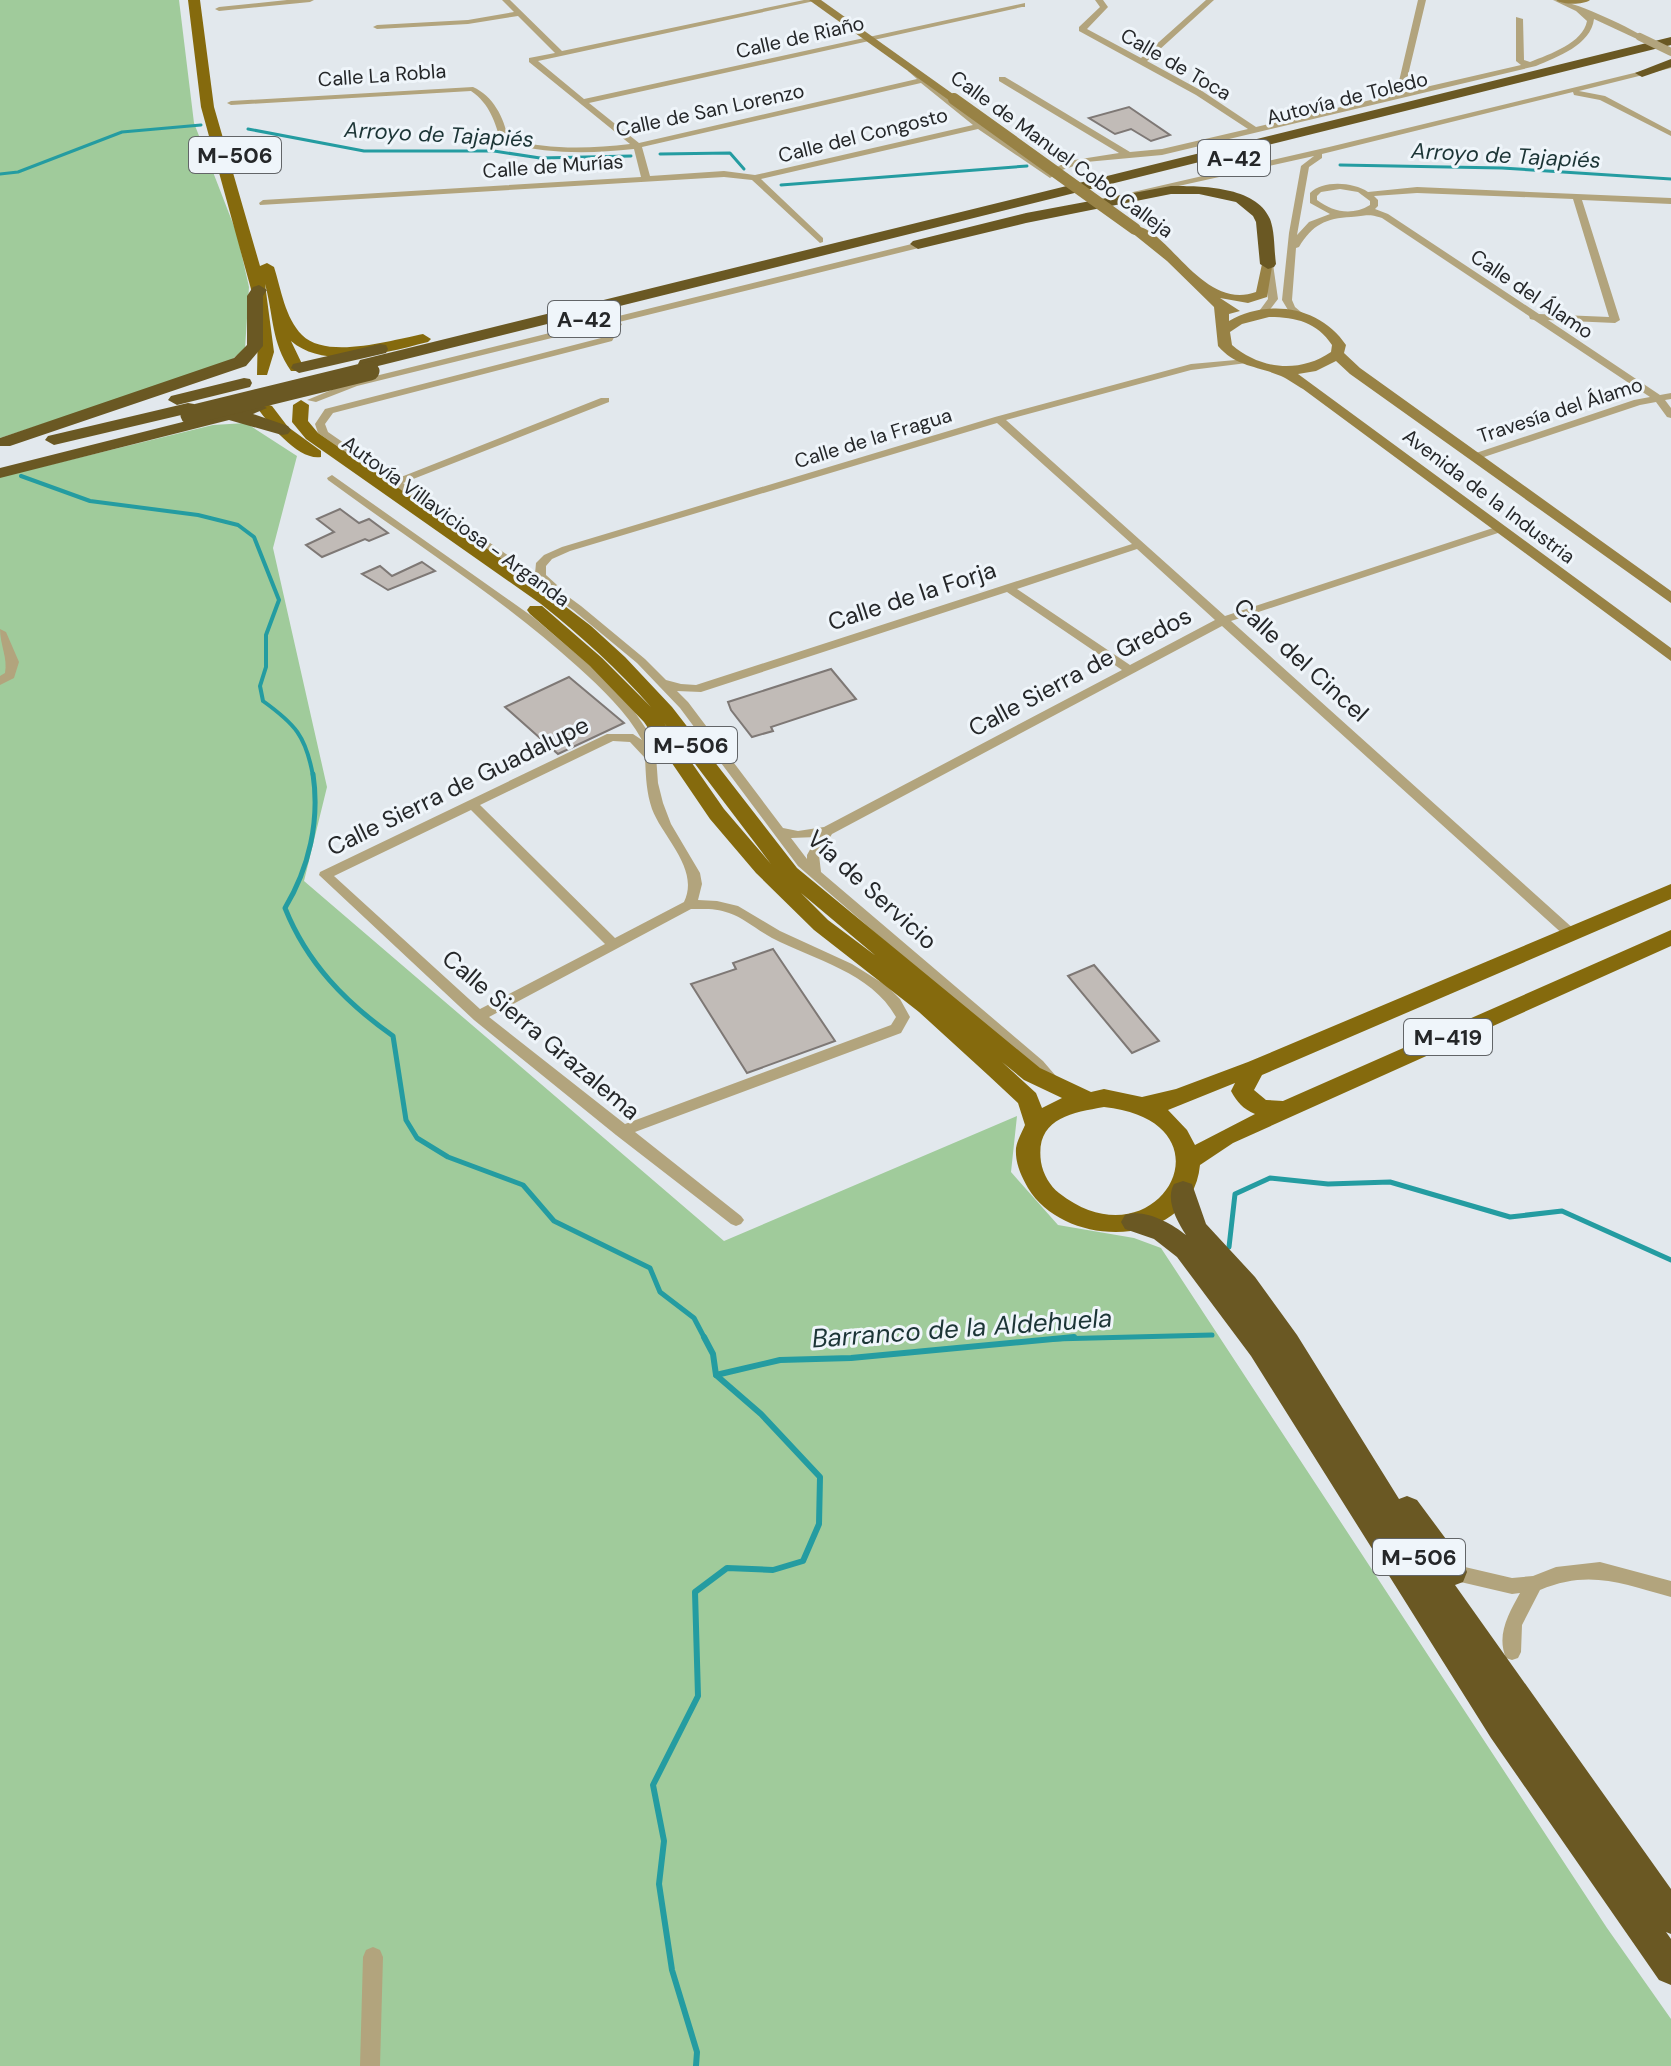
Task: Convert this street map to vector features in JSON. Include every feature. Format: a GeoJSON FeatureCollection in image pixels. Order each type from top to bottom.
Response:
{"type":"FeatureCollection","features":[{"type":"Feature","properties":{"kind":"highway","name":"Autovía de Toledo"},"geometry":{"type":"LineString","coordinates":[[799,261],[1646,41],[1671,40]]}},
{"type":"Feature","properties":{"kind":"highway","name":"A-42"},"geometry":{"type":"LineString","coordinates":[[0,463],[188,409],[366,365],[1671,51]]}},
{"type":"Feature","properties":{"kind":"highway"},"geometry":{"type":"LineString","coordinates":[[1642,73],[1671,65]]}},
{"type":"Feature","properties":{"kind":"highway"},"geometry":{"type":"LineString","coordinates":[[297,368],[664,280],[958,235],[1026,218],[1171,190],[1215,191],[1241,199],[1259,213],[1264,222],[1268,264]]}},
{"type":"Feature","properties":{"kind":"highway","name":"A-42"},"geometry":{"type":"LineString","coordinates":[[366,365],[519,325],[799,261]]}},
{"type":"Feature","properties":{"kind":"highway"},"geometry":{"type":"LineString","coordinates":[[1,447],[240,362],[255,346],[257,284]]}},
{"type":"Feature","properties":{"kind":"highway"},"geometry":{"type":"LineString","coordinates":[[1,447],[244,383]]}},
{"type":"Feature","properties":{"kind":"highway"},"geometry":{"type":"LineString","coordinates":[[0,473],[262,408]]}},
{"type":"Feature","properties":{"kind":"highway","name":"A-42"},"geometry":{"type":"LineString","coordinates":[[1,447],[188,409]]}},
{"type":"Feature","properties":{"kind":"highway"},"geometry":{"type":"LineString","coordinates":[[221,418],[256,420],[282,430]]}},
{"type":"Feature","properties":{"kind":"highway","name":"M-506"},"geometry":{"type":"LineString","coordinates":[[1183,1191],[1188,1216],[1197,1231],[1246,1285],[1421,1561],[1543,1739],[1671,1917]]}},
{"type":"Feature","properties":{"kind":"highway","name":"M-506"},"geometry":{"type":"LineString","coordinates":[[1134,1222],[1163,1232],[1186,1250],[1261,1348],[1411,1587],[1532,1771],[1671,1968]]}},
{"type":"Feature","properties":{"kind":"highway"},"geometry":{"type":"LineString","coordinates":[[1328,1410],[1360,1440],[1452,1572]]}},
{"type":"Feature","properties":{"kind":"main road","name":"M-506"},"geometry":{"type":"LineString","coordinates":[[194,0],[210,119],[257,284],[268,354],[262,372]]}},
{"type":"Feature","properties":{"kind":"main road","name":"M-506"},"geometry":{"type":"LineString","coordinates":[[206,0],[219,98],[279,308],[284,348],[297,368],[318,375],[322,381],[320,394],[307,402]]}},
{"type":"Feature","properties":{"kind":"main road"},"geometry":{"type":"LineString","coordinates":[[279,308],[295,338],[324,352],[423,339]]}},
{"type":"Feature","properties":{"kind":"main road"},"geometry":{"type":"LineString","coordinates":[[244,383],[262,372],[297,368]]}},
{"type":"Feature","properties":{"kind":"main road","name":"M-506"},"geometry":{"type":"LineString","coordinates":[[244,383],[242,397],[262,408],[282,430]]}},
{"type":"Feature","properties":{"kind":"main road"},"geometry":{"type":"LineString","coordinates":[[262,408],[307,402]]}},
{"type":"Feature","properties":{"kind":"main road","name":"Autovía Villaviciosa - Arganda"},"geometry":{"type":"LineString","coordinates":[[307,402],[300,422],[330,444]]}},
{"type":"Feature","properties":{"kind":"main road","name":"Autovía Villaviciosa - Arganda"},"geometry":{"type":"LineString","coordinates":[[282,430],[544,616],[632,697],[717,814],[763,868],[821,925],[927,1006],[1028,1099],[1036,1124]]}},
{"type":"Feature","properties":{"kind":"main road","name":"M-506"},"geometry":{"type":"LineString","coordinates":[[330,444],[519,580],[618,660],[661,704],[756,836],[790,873],[1032,1074],[1060,1090],[1085,1099]]}},
{"type":"Feature","properties":{"kind":"main road","name":"M-419"},"geometry":{"type":"LineString","coordinates":[[1141,1106],[1166,1104],[1237,1073],[1254,1069],[1671,891]]}},
{"type":"Feature","properties":{"kind":"main road","name":"M-419"},"geometry":{"type":"LineString","coordinates":[[1189,1160],[1225,1137],[1671,937]]}},
{"type":"Feature","properties":{"kind":"main road"},"geometry":{"type":"LineString","coordinates":[[1254,1069],[1242,1091],[1249,1102],[1263,1109],[1285,1110]]}},
{"type":"Feature","properties":{"kind":"main road","name":"M-506"},"geometry":{"type":"LineString","coordinates":[[1104,1098],[1141,1106],[1164,1119],[1181,1138],[1189,1160],[1188,1176],[1183,1191],[1163,1211],[1134,1222],[1100,1223],[1068,1213],[1043,1195],[1028,1172],[1026,1146],[1036,1124],[1057,1107],[1085,1099],[1104,1098]]}},
{"type":"Feature","properties":{"kind":"street"},"geometry":{"type":"LineString","coordinates":[[219,9],[310,0]]}},
{"type":"Feature","properties":{"kind":"street"},"geometry":{"type":"LineString","coordinates":[[506,0],[559,53]]}},
{"type":"Feature","properties":{"kind":"street"},"geometry":{"type":"LineString","coordinates":[[646,178],[637,146],[532,60],[815,0]]}},
{"type":"Feature","properties":{"kind":"street","name":"Calle de Manuel Cobo Calleja"},"geometry":{"type":"LineString","coordinates":[[815,0],[1135,229],[1172,258],[1221,306],[1257,314],[1302,317]]}},
{"type":"Feature","properties":{"kind":"street"},"geometry":{"type":"LineString","coordinates":[[992,0],[1005,9]]}},
{"type":"Feature","properties":{"kind":"street","name":"Calle de Toca"},"geometry":{"type":"LineString","coordinates":[[1099,0],[1104,7],[1082,29],[1199,93],[1255,130]]}},
{"type":"Feature","properties":{"kind":"street"},"geometry":{"type":"LineString","coordinates":[[1143,61],[1210,0]]}},
{"type":"Feature","properties":{"kind":"street"},"geometry":{"type":"LineString","coordinates":[[1399,97],[1422,0]]}},
{"type":"Feature","properties":{"kind":"street"},"geometry":{"type":"LineString","coordinates":[[1559,0],[1585,0]]}},
{"type":"Feature","properties":{"kind":"street"},"geometry":{"type":"LineString","coordinates":[[1559,0],[1671,51]]}},
{"type":"Feature","properties":{"kind":"street"},"geometry":{"type":"LineString","coordinates":[[1591,0],[1595,11],[1603,18]]}},
{"type":"Feature","properties":{"kind":"street","name":"Calle de Riaño"},"geometry":{"type":"LineString","coordinates":[[585,101],[1022,5]]}},
{"type":"Feature","properties":{"kind":"street"},"geometry":{"type":"LineString","coordinates":[[1002,79],[1128,155],[1162,152],[1527,65],[1562,52],[1589,30],[1591,20],[1574,6]]}},
{"type":"Feature","properties":{"kind":"street"},"geometry":{"type":"LineString","coordinates":[[377,27],[468,22],[518,14]]}},
{"type":"Feature","properties":{"kind":"street"},"geometry":{"type":"LineString","coordinates":[[1519,19],[1520,61],[1527,65]]}},
{"type":"Feature","properties":{"kind":"street","name":"Calle de Manuel Cobo Calleja"},"geometry":{"type":"LineString","coordinates":[[912,71],[979,126],[1050,175],[1061,166],[1128,155]]}},
{"type":"Feature","properties":{"kind":"street"},"geometry":{"type":"LineString","coordinates":[[1026,218],[1329,150],[1642,73]]}},
{"type":"Feature","properties":{"kind":"street","name":"Calle de San Lorenzo"},"geometry":{"type":"LineString","coordinates":[[504,140],[527,148],[601,151],[637,146],[922,80]]}},
{"type":"Feature","properties":{"kind":"street"},"geometry":{"type":"LineString","coordinates":[[1602,98],[1600,89],[1608,83]]}},
{"type":"Feature","properties":{"kind":"street","name":"Calle La Robla"},"geometry":{"type":"LineString","coordinates":[[231,103],[473,89],[485,98],[503,128],[504,140]]}},
{"type":"Feature","properties":{"kind":"street"},"geometry":{"type":"LineString","coordinates":[[1568,93],[1602,98],[1671,134]]}},
{"type":"Feature","properties":{"kind":"street","name":"Calle del Congosto"},"geometry":{"type":"LineString","coordinates":[[755,178],[979,126]]}},
{"type":"Feature","properties":{"kind":"street"},"geometry":{"type":"LineString","coordinates":[[1302,317],[1287,300],[1293,233],[1303,173],[1310,160],[1329,150]]}},
{"type":"Feature","properties":{"kind":"street"},"geometry":{"type":"LineString","coordinates":[[1303,173],[1369,194],[1417,190],[1671,201]]}},
{"type":"Feature","properties":{"kind":"street","name":"Calle de Murías"},"geometry":{"type":"LineString","coordinates":[[263,203],[724,174],[755,178]]}},
{"type":"Feature","properties":{"kind":"street"},"geometry":{"type":"LineString","coordinates":[[755,178],[820,240]]}},
{"type":"Feature","properties":{"kind":"street"},"geometry":{"type":"LineString","coordinates":[[1340,186],[1318,190],[1313,195],[1313,201],[1320,207],[1344,214]]}},
{"type":"Feature","properties":{"kind":"street"},"geometry":{"type":"LineString","coordinates":[[1293,252],[1301,233],[1312,223],[1374,206],[1369,194]]}},
{"type":"Feature","properties":{"kind":"street"},"geometry":{"type":"LineString","coordinates":[[1531,316],[1615,320],[1576,196]]}},
{"type":"Feature","properties":{"kind":"street","name":"Calle del Álamo"},"geometry":{"type":"LineString","coordinates":[[1368,210],[1385,216],[1658,398],[1671,415]]}},
{"type":"Feature","properties":{"kind":"street"},"geometry":{"type":"LineString","coordinates":[[307,402],[354,384],[958,235]]}},
{"type":"Feature","properties":{"kind":"street"},"geometry":{"type":"LineString","coordinates":[[1172,258],[1196,274],[1214,293],[1248,299],[1262,294],[1268,264]]}},
{"type":"Feature","properties":{"kind":"street"},"geometry":{"type":"LineString","coordinates":[[1225,330],[1231,323],[1257,314],[1273,299],[1268,264]]}},
{"type":"Feature","properties":{"kind":"street"},"geometry":{"type":"LineString","coordinates":[[1221,306],[1225,346],[1244,361],[1281,370],[1316,367],[1337,354]]}},
{"type":"Feature","properties":{"kind":"street","name":"Avenida de la Industria"},"geometry":{"type":"LineString","coordinates":[[1302,317],[1325,327],[1336,337],[1339,345],[1337,354],[1355,371],[1671,598]]}},
{"type":"Feature","properties":{"kind":"street"},"geometry":{"type":"LineString","coordinates":[[330,444],[320,424],[329,411],[609,339],[617,324]]}},
{"type":"Feature","properties":{"kind":"street","name":"Calle de la Fragua"},"geometry":{"type":"LineString","coordinates":[[1191,367],[1211,358],[1225,346]]}},
{"type":"Feature","properties":{"kind":"street","name":"Calle de la Fragua"},"geometry":{"type":"LineString","coordinates":[[577,608],[541,576],[540,565],[548,557],[566,549],[999,419],[1191,367],[1244,361]]}},
{"type":"Feature","properties":{"kind":"street","name":"Avenida de la Industria"},"geometry":{"type":"LineString","coordinates":[[1281,370],[1308,386],[1671,656]]}},
{"type":"Feature","properties":{"kind":"street","name":"Travesía del Álamo"},"geometry":{"type":"LineString","coordinates":[[1474,457],[1671,396]]}},
{"type":"Feature","properties":{"kind":"street"},"geometry":{"type":"LineString","coordinates":[[394,483],[605,400]]}},
{"type":"Feature","properties":{"kind":"street","name":"Calle del Cincel"},"geometry":{"type":"LineString","coordinates":[[999,419],[1571,934]]}},
{"type":"Feature","properties":{"kind":"street","name":"Vía de Servicio"},"geometry":{"type":"LineString","coordinates":[[330,444],[394,483],[577,608],[641,661],[684,705],[777,831],[815,873],[1038,1065],[1060,1090]]}},
{"type":"Feature","properties":{"kind":"street"},"geometry":{"type":"LineString","coordinates":[[332,478],[492,590],[548,634],[623,705],[647,737],[653,790],[664,823],[697,881],[698,893],[689,905]]}},
{"type":"Feature","properties":{"kind":"street","name":"Calle Sierra de Gredos"},"geometry":{"type":"LineString","coordinates":[[777,831],[798,835],[827,831],[1224,620],[1500,529]]}},
{"type":"Feature","properties":{"kind":"street","name":"Calle de la Forja"},"geometry":{"type":"LineString","coordinates":[[663,683],[697,689],[1140,545]]}},
{"type":"Feature","properties":{"kind":"street"},"geometry":{"type":"LineString","coordinates":[[1009,588],[1130,670]]}},
{"type":"Feature","properties":{"kind":"street"},"geometry":{"type":"LineString","coordinates":[[0,632],[13,662],[5,678]]}},
{"type":"Feature","properties":{"kind":"street"},"geometry":{"type":"LineString","coordinates":[[684,705],[697,689]]}},
{"type":"Feature","properties":{"kind":"street","name":"Calle Sierra de Guadalupe"},"geometry":{"type":"LineString","coordinates":[[325,875],[611,737],[633,738],[650,755]]}},
{"type":"Feature","properties":{"kind":"street"},"geometry":{"type":"LineString","coordinates":[[472,804],[614,945]]}},
{"type":"Feature","properties":{"kind":"street"},"geometry":{"type":"LineString","coordinates":[[815,873],[813,855],[827,831]]}},
{"type":"Feature","properties":{"kind":"street","name":"Calle Sierra Grazalema"},"geometry":{"type":"LineString","coordinates":[[325,875],[479,1016],[736,1220]]}},
{"type":"Feature","properties":{"kind":"street"},"geometry":{"type":"LineString","coordinates":[[479,1016],[689,905],[704,904],[742,913],[774,933],[840,964],[887,993],[899,1006],[903,1017],[896,1029],[621,1131]]}},
{"type":"Feature","properties":{"kind":"street"},"geometry":{"type":"LineString","coordinates":[[1452,1572],[1512,1586],[1534,1584],[1556,1575],[1600,1570],[1671,1589]]}},
{"type":"Feature","properties":{"kind":"street"},"geometry":{"type":"LineString","coordinates":[[1512,1652],[1513,1624],[1534,1584]]}},
{"type":"Feature","properties":{"kind":"street"},"geometry":{"type":"LineString","coordinates":[[370,2066],[373,1957]]}},
{"type":"Feature","properties":{"kind":"green space"},"geometry":{"type":"Polygon","coordinates":[[[0,0],[179,0],[194,123],[237,234],[249,287],[245,349],[226,364],[0,438],[0,0]]]}},
{"type":"Feature","properties":{"kind":"green space"},"geometry":{"type":"Polygon","coordinates":[[[246,423],[297,456],[273,548],[327,787],[304,881],[724,1241],[1017,1116],[1011,1172],[1058,1225],[1134,1238],[1161,1248],[1607,1928],[1671,2019],[1671,2066],[0,2066],[0,477],[213,425],[246,423]]]}},
{"type":"Feature","properties":{"kind":"building"},"geometry":{"type":"Polygon","coordinates":[[[1129,107],[1170,135],[1151,141],[1131,129],[1115,134],[1089,118],[1129,107]]]}},
{"type":"Feature","properties":{"kind":"building"},"geometry":{"type":"Polygon","coordinates":[[[340,509],[359,523],[369,519],[388,533],[322,557],[306,545],[334,532],[317,519],[340,509]]]}},
{"type":"Feature","properties":{"kind":"building"},"geometry":{"type":"Polygon","coordinates":[[[422,562],[435,571],[388,590],[362,574],[380,566],[392,576],[422,562]]]}},
{"type":"Feature","properties":{"kind":"building"},"geometry":{"type":"Polygon","coordinates":[[[831,669],[856,699],[771,727],[773,731],[752,737],[728,702],[831,669]]]}},
{"type":"Feature","properties":{"kind":"building"},"geometry":{"type":"Polygon","coordinates":[[[569,677],[624,723],[558,754],[505,707],[569,677]]]}},
{"type":"Feature","properties":{"kind":"building"},"geometry":{"type":"Polygon","coordinates":[[[773,949],[835,1041],[747,1073],[691,984],[736,969],[733,963],[773,949]]]}},
{"type":"Feature","properties":{"kind":"building"},"geometry":{"type":"Polygon","coordinates":[[[1094,965],[1159,1041],[1132,1053],[1068,976],[1094,965]]]}},
{"type":"Feature","properties":{"kind":"waterway","name":"Arroyo de Tajapiés"},"geometry":{"type":"LineString","coordinates":[[0,174],[18,172],[122,132],[201,125]]}},
{"type":"Feature","properties":{"kind":"waterway","name":"Arroyo de Tajapiés"},"geometry":{"type":"LineString","coordinates":[[248,129],[364,151],[494,151],[540,158],[631,156]]}},
{"type":"Feature","properties":{"kind":"waterway","name":"Arroyo de Tajapiés"},"geometry":{"type":"LineString","coordinates":[[660,154],[730,153],[744,169]]}},
{"type":"Feature","properties":{"kind":"waterway","name":"Arroyo de Tajapiés"},"geometry":{"type":"LineString","coordinates":[[1340,165],[1502,168],[1671,179]]}},
{"type":"Feature","properties":{"kind":"waterway","name":"Arroyo de Tajapiés"},"geometry":{"type":"LineString","coordinates":[[781,185],[1027,166]]}},
{"type":"Feature","properties":{"kind":"waterway"},"geometry":{"type":"LineString","coordinates":[[21,476],[90,501],[198,515],[238,525],[254,537],[279,600],[266,635],[266,667],[260,686],[263,701],[297,732],[307,751],[313,776]]}},
{"type":"Feature","properties":{"kind":"waterway"},"geometry":{"type":"LineString","coordinates":[[313,774],[315,809],[311,844],[285,908],[304,946],[329,980],[393,1036],[406,1120],[417,1138],[448,1157],[523,1185],[554,1221],[650,1268],[660,1292],[694,1318],[705,1339]]}},
{"type":"Feature","properties":{"kind":"waterway","name":"Barranco de la Aldehuela"},"geometry":{"type":"LineString","coordinates":[[1229,1247],[1235,1194],[1270,1178],[1328,1184],[1390,1182],[1510,1217],[1562,1211],[1671,1260]]}},
{"type":"Feature","properties":{"kind":"waterway","name":"Barranco de la Aldehuela"},"geometry":{"type":"LineString","coordinates":[[1053,1339],[1212,1335]]}},
{"type":"Feature","properties":{"kind":"waterway"},"geometry":{"type":"LineString","coordinates":[[704,1337],[713,1354],[716,1375]]}},
{"type":"Feature","properties":{"kind":"waterway","name":"Barranco de la Aldehuela"},"geometry":{"type":"LineString","coordinates":[[716,1375],[780,1360],[851,1358],[1074,1337]]}},
{"type":"Feature","properties":{"kind":"waterway"},"geometry":{"type":"LineString","coordinates":[[696,2066],[697,2052],[672,1970],[659,1884],[664,1841],[653,1785],[698,1696],[695,1592],[727,1568],[773,1570],[803,1561],[819,1524],[820,1477],[761,1414],[716,1375]]}}]}
